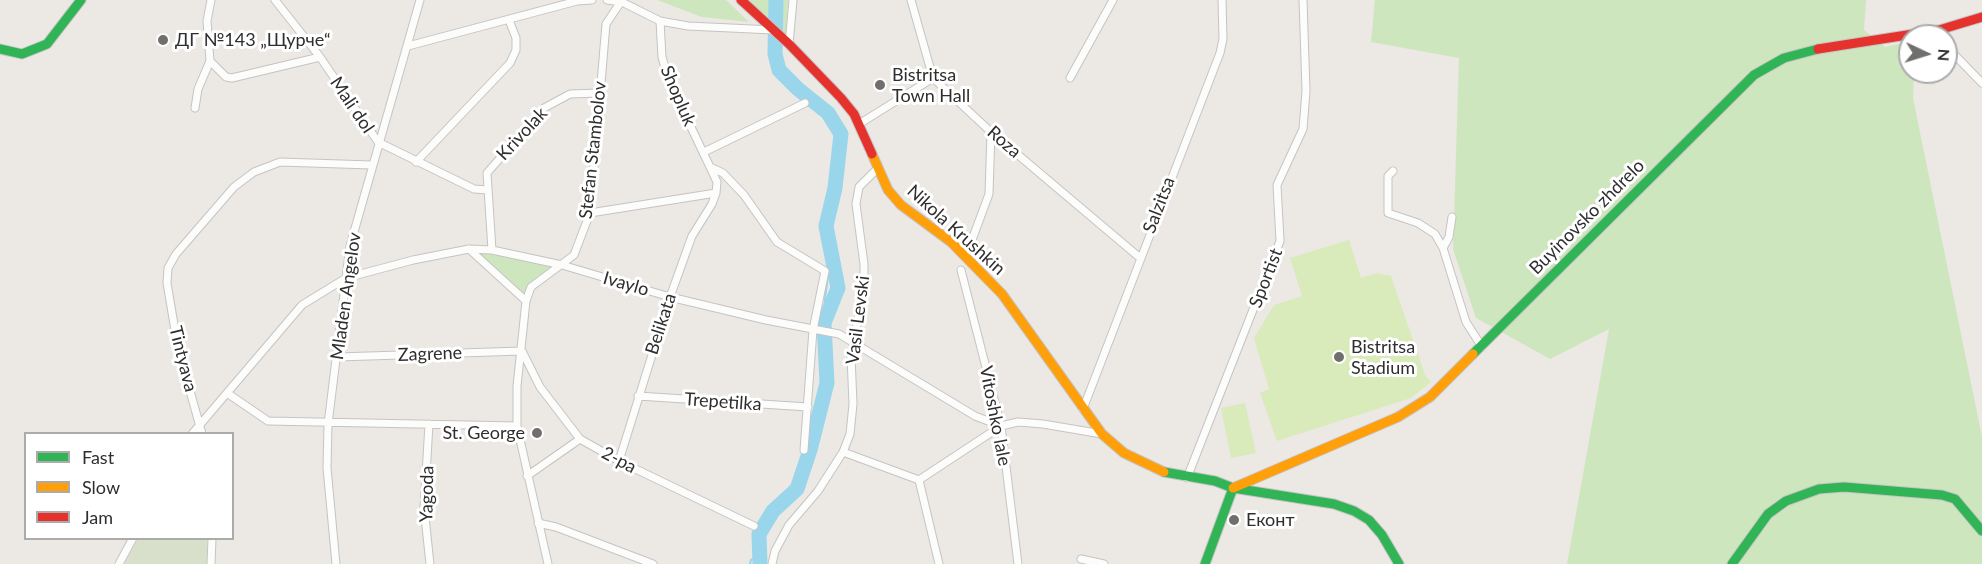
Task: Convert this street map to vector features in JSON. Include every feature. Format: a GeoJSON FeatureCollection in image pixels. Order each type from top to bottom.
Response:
{"type":"FeatureCollection","features":[{"type":"Feature","properties":{"kind":"street"},"geometry":{"type":"LineString","coordinates":[[0,49],[22,54],[35,51],[47,44],[81,0]]}},
{"type":"Feature","properties":{"kind":"street"},"geometry":{"type":"LineString","coordinates":[[195,108],[198,89],[210,61],[207,21],[211,0]]}},
{"type":"Feature","properties":{"kind":"street","name":"Mali dol"},"geometry":{"type":"LineString","coordinates":[[275,0],[320,57],[378,142],[474,189],[488,190]]}},
{"type":"Feature","properties":{"kind":"street","name":"Mladen Angelov"},"geometry":{"type":"LineString","coordinates":[[336,564],[327,468],[328,424],[350,246],[371,165],[420,0]]}},
{"type":"Feature","properties":{"kind":"street"},"geometry":{"type":"LineString","coordinates":[[408,46],[578,1],[592,0]]}},
{"type":"Feature","properties":{"kind":"street"},"geometry":{"type":"LineString","coordinates":[[607,0],[622,1],[660,21],[688,26],[773,30]]}},
{"type":"Feature","properties":{"kind":"street","name":"Nikola Krushkin"},"geometry":{"type":"LineString","coordinates":[[741,0],[788,43],[841,98],[859,124],[888,190],[901,205],[966,256],[1002,294],[1033,333],[1102,434],[1124,453],[1151,468],[1215,481],[1233,488],[1334,504],[1354,511],[1369,520],[1382,535],[1399,564]]}},
{"type":"Feature","properties":{"kind":"street"},"geometry":{"type":"LineString","coordinates":[[788,43],[793,0]]}},
{"type":"Feature","properties":{"kind":"street"},"geometry":{"type":"LineString","coordinates":[[859,124],[933,78],[911,0]]}},
{"type":"Feature","properties":{"kind":"street"},"geometry":{"type":"LineString","coordinates":[[1070,78],[1113,0]]}},
{"type":"Feature","properties":{"kind":"street","name":"Salzitsa"},"geometry":{"type":"LineString","coordinates":[[1083,409],[1139,257],[1220,53],[1223,39],[1222,0]]}},
{"type":"Feature","properties":{"kind":"street","name":"Sportist"},"geometry":{"type":"LineString","coordinates":[[1187,477],[1280,241],[1277,185],[1303,129],[1306,91],[1303,0]]}},
{"type":"Feature","properties":{"kind":"street","name":"Stefan Stambolov"},"geometry":{"type":"LineString","coordinates":[[526,301],[531,287],[574,255],[590,213],[606,24],[622,1]]}},
{"type":"Feature","properties":{"kind":"street","name":"Buyinovsko zhdrelo"},"geometry":{"type":"LineString","coordinates":[[1958,26],[1982,17]]}},
{"type":"Feature","properties":{"kind":"street"},"geometry":{"type":"LineString","coordinates":[[416,162],[510,63],[516,50],[516,38],[510,20]]}},
{"type":"Feature","properties":{"kind":"street","name":"Shopluk"},"geometry":{"type":"LineString","coordinates":[[660,21],[662,57],[669,81],[717,182],[716,193]]}},
{"type":"Feature","properties":{"kind":"street","name":"Buyinovsko zhdrelo"},"geometry":{"type":"LineString","coordinates":[[1233,488],[1398,417],[1430,397],[1754,75],[1784,58],[1819,49],[1898,39]]}},
{"type":"Feature","properties":{"kind":"street"},"geometry":{"type":"LineString","coordinates":[[210,61],[226,77],[232,78],[320,57]]}},
{"type":"Feature","properties":{"kind":"street"},"geometry":{"type":"LineString","coordinates":[[1958,58],[1982,83]]}},
{"type":"Feature","properties":{"kind":"street","name":"Roza"},"geometry":{"type":"LineString","coordinates":[[933,78],[991,132],[1139,257]]}},
{"type":"Feature","properties":{"kind":"street","name":"Krivolak"},"geometry":{"type":"LineString","coordinates":[[492,250],[487,173],[544,108],[570,94],[599,93]]}},
{"type":"Feature","properties":{"kind":"street"},"geometry":{"type":"LineString","coordinates":[[704,152],[806,103]]}},
{"type":"Feature","properties":{"kind":"street"},"geometry":{"type":"LineString","coordinates":[[966,256],[989,194],[991,132]]}},
{"type":"Feature","properties":{"kind":"street","name":"Tintyava"},"geometry":{"type":"LineString","coordinates":[[202,432],[178,348],[167,283],[168,268],[176,254],[234,187],[254,172],[280,162],[371,165]]}},
{"type":"Feature","properties":{"kind":"street"},"geometry":{"type":"LineString","coordinates":[[710,167],[723,173],[744,195],[777,242],[825,271],[813,330],[804,450]]}},
{"type":"Feature","properties":{"kind":"street","name":"Vasil Levski"},"geometry":{"type":"LineString","coordinates":[[772,564],[775,551],[789,525],[818,491],[843,452],[850,434],[853,404],[853,342],[864,289],[856,204],[860,187],[877,169]]}},
{"type":"Feature","properties":{"kind":"street"},"geometry":{"type":"LineString","coordinates":[[1394,171],[1388,176],[1388,213],[1426,227],[1435,234],[1443,248],[1466,322],[1482,347]]}},
{"type":"Feature","properties":{"kind":"street"},"geometry":{"type":"LineString","coordinates":[[590,213],[716,193]]}},
{"type":"Feature","properties":{"kind":"street","name":"Belikata"},"geometry":{"type":"LineString","coordinates":[[619,461],[669,297],[692,236],[712,204],[716,193]]}},
{"type":"Feature","properties":{"kind":"street"},"geometry":{"type":"LineString","coordinates":[[1443,248],[1449,237],[1452,217]]}},
{"type":"Feature","properties":{"kind":"street"},"geometry":{"type":"LineString","coordinates":[[469,249],[526,301],[517,386],[517,426],[548,564]]}},
{"type":"Feature","properties":{"kind":"street","name":"Ivaylo"},"geometry":{"type":"LineString","coordinates":[[194,432],[303,305],[346,278],[413,260],[469,249],[492,250],[562,265],[669,297],[839,334],[975,416],[1001,426],[1018,422],[1102,434]]}},
{"type":"Feature","properties":{"kind":"street","name":"Vitoshko lale"},"geometry":{"type":"LineString","coordinates":[[961,270],[1001,426],[1018,564]]}},
{"type":"Feature","properties":{"kind":"street","name":"Zagrene"},"geometry":{"type":"LineString","coordinates":[[338,357],[522,351]]}},
{"type":"Feature","properties":{"kind":"street","name":"2-ра"},"geometry":{"type":"LineString","coordinates":[[522,351],[540,387],[580,438],[619,461],[754,526]]}},
{"type":"Feature","properties":{"kind":"street"},"geometry":{"type":"LineString","coordinates":[[227,393],[268,421],[517,426]]}},
{"type":"Feature","properties":{"kind":"street","name":"Trepetilka"},"geometry":{"type":"LineString","coordinates":[[638,396],[808,407]]}},
{"type":"Feature","properties":{"kind":"street","name":"Yagoda"},"geometry":{"type":"LineString","coordinates":[[429,423],[424,508],[430,564]]}},
{"type":"Feature","properties":{"kind":"street"},"geometry":{"type":"LineString","coordinates":[[919,480],[1001,426]]}},
{"type":"Feature","properties":{"kind":"street"},"geometry":{"type":"LineString","coordinates":[[527,476],[580,438]]}},
{"type":"Feature","properties":{"kind":"street"},"geometry":{"type":"LineString","coordinates":[[843,452],[919,480]]}},
{"type":"Feature","properties":{"kind":"street"},"geometry":{"type":"LineString","coordinates":[[919,480],[939,564]]}},
{"type":"Feature","properties":{"kind":"street"},"geometry":{"type":"LineString","coordinates":[[1732,564],[1768,514],[1786,501],[1819,489],[1844,487],[1942,495],[1955,499],[1967,510],[1982,531]]}},
{"type":"Feature","properties":{"kind":"street"},"geometry":{"type":"LineString","coordinates":[[1205,564],[1233,488]]}},
{"type":"Feature","properties":{"kind":"street"},"geometry":{"type":"LineString","coordinates":[[538,523],[556,527],[653,564]]}},
{"type":"Feature","properties":{"kind":"street"},"geometry":{"type":"LineString","coordinates":[[119,564],[132,540]]}},
{"type":"Feature","properties":{"kind":"street"},"geometry":{"type":"LineString","coordinates":[[212,540],[212,564]]}},
{"type":"Feature","properties":{"kind":"street"},"geometry":{"type":"LineString","coordinates":[[1081,559],[1104,564]]}},
{"type":"Feature","properties":{"kind":"green space"},"geometry":{"type":"Polygon","coordinates":[[[657,0],[726,0],[749,22],[702,17],[657,0]]]}},
{"type":"Feature","properties":{"kind":"green space"},"geometry":{"type":"Polygon","coordinates":[[[748,0],[788,0],[786,36],[748,0]]]}},
{"type":"Feature","properties":{"kind":"green space"},"geometry":{"type":"Polygon","coordinates":[[[1375,0],[1866,0],[1864,30],[1885,47],[1898,44],[1898,84],[1914,84],[1913,98],[1982,437],[1982,564],[1567,564],[1609,329],[1550,359],[1476,318],[1453,249],[1459,58],[1371,42],[1375,0]]]}},
{"type":"Feature","properties":{"kind":"green space","name":"Bistritsa Stadium"},"geometry":{"type":"Polygon","coordinates":[[[1349,240],[1361,278],[1378,273],[1391,276],[1425,375],[1431,382],[1411,398],[1277,441],[1260,393],[1269,389],[1254,338],[1274,305],[1302,296],[1290,258],[1349,240]]]}},
{"type":"Feature","properties":{"kind":"green space"},"geometry":{"type":"Polygon","coordinates":[[[469,249],[562,265],[531,287],[526,301],[469,249]]]}},
{"type":"Feature","properties":{"kind":"green space"},"geometry":{"type":"Polygon","coordinates":[[[1245,403],[1256,453],[1231,458],[1221,408],[1245,403]]]}},
{"type":"Feature","properties":{"kind":"green space"},"geometry":{"type":"Polygon","coordinates":[[[137,540],[207,540],[207,564],[124,564],[137,540]]]}},
{"type":"Feature","properties":{"kind":"waterway"},"geometry":{"type":"LineString","coordinates":[[760,564],[759,534],[773,511],[797,489],[810,450],[827,383],[824,323],[838,288],[826,226],[835,188],[841,134],[828,113],[779,70],[775,54],[776,0]]}},
{"type":"Feature","properties":{"kind":"waterway"},"geometry":{"type":"LineString","coordinates":[[824,323],[831,255]]}},
{"type":"Feature","properties":{"kind":"waterway"},"geometry":{"type":"LineString","coordinates":[[750,564],[751,560],[761,555]]}},
{"type":"Feature","properties":{"kind":"traffic: fast"},"geometry":{"type":"LineString","coordinates":[[0,49],[22,54],[47,44],[81,0]]}},
{"type":"Feature","properties":{"kind":"traffic: fast"},"geometry":{"type":"LineString","coordinates":[[1473,354],[1754,75],[1784,58],[1818,49]]}},
{"type":"Feature","properties":{"kind":"traffic: fast"},"geometry":{"type":"LineString","coordinates":[[1164,472],[1215,481],[1233,488],[1334,504],[1354,511],[1369,520],[1382,535],[1399,564]]}},
{"type":"Feature","properties":{"kind":"traffic: fast"},"geometry":{"type":"LineString","coordinates":[[1732,564],[1768,514],[1786,501],[1819,489],[1844,487],[1942,495],[1955,499],[1982,531]]}},
{"type":"Feature","properties":{"kind":"traffic: fast"},"geometry":{"type":"LineString","coordinates":[[1205,564],[1233,488]]}},
{"type":"Feature","properties":{"kind":"traffic: slow"},"geometry":{"type":"LineString","coordinates":[[872,154],[888,190],[901,205],[951,242],[1002,294],[1102,434],[1124,453],[1164,472]]}},
{"type":"Feature","properties":{"kind":"traffic: slow"},"geometry":{"type":"LineString","coordinates":[[1233,488],[1398,417],[1430,397],[1473,354]]}},
{"type":"Feature","properties":{"kind":"traffic: jam"},"geometry":{"type":"LineString","coordinates":[[741,0],[789,44],[841,98],[854,114],[872,154]]}},
{"type":"Feature","properties":{"kind":"traffic: jam"},"geometry":{"type":"LineString","coordinates":[[1818,49],[1939,30],[1982,17]]}},
{"type":"Feature","properties":{"kind":"place","name":"ДГ №143 „Щурче“"},"geometry":{"type":"Point","coordinates":[163,40]}},
{"type":"Feature","properties":{"kind":"place","name":"Bistritsa Town Hall"},"geometry":{"type":"Point","coordinates":[880,85]}},
{"type":"Feature","properties":{"kind":"place","name":"Bistritsa Stadium"},"geometry":{"type":"Point","coordinates":[1339,357]}},
{"type":"Feature","properties":{"kind":"place","name":"St. George"},"geometry":{"type":"Point","coordinates":[537,433]}},
{"type":"Feature","properties":{"kind":"place","name":"Еконт"},"geometry":{"type":"Point","coordinates":[1234,520]}}]}
